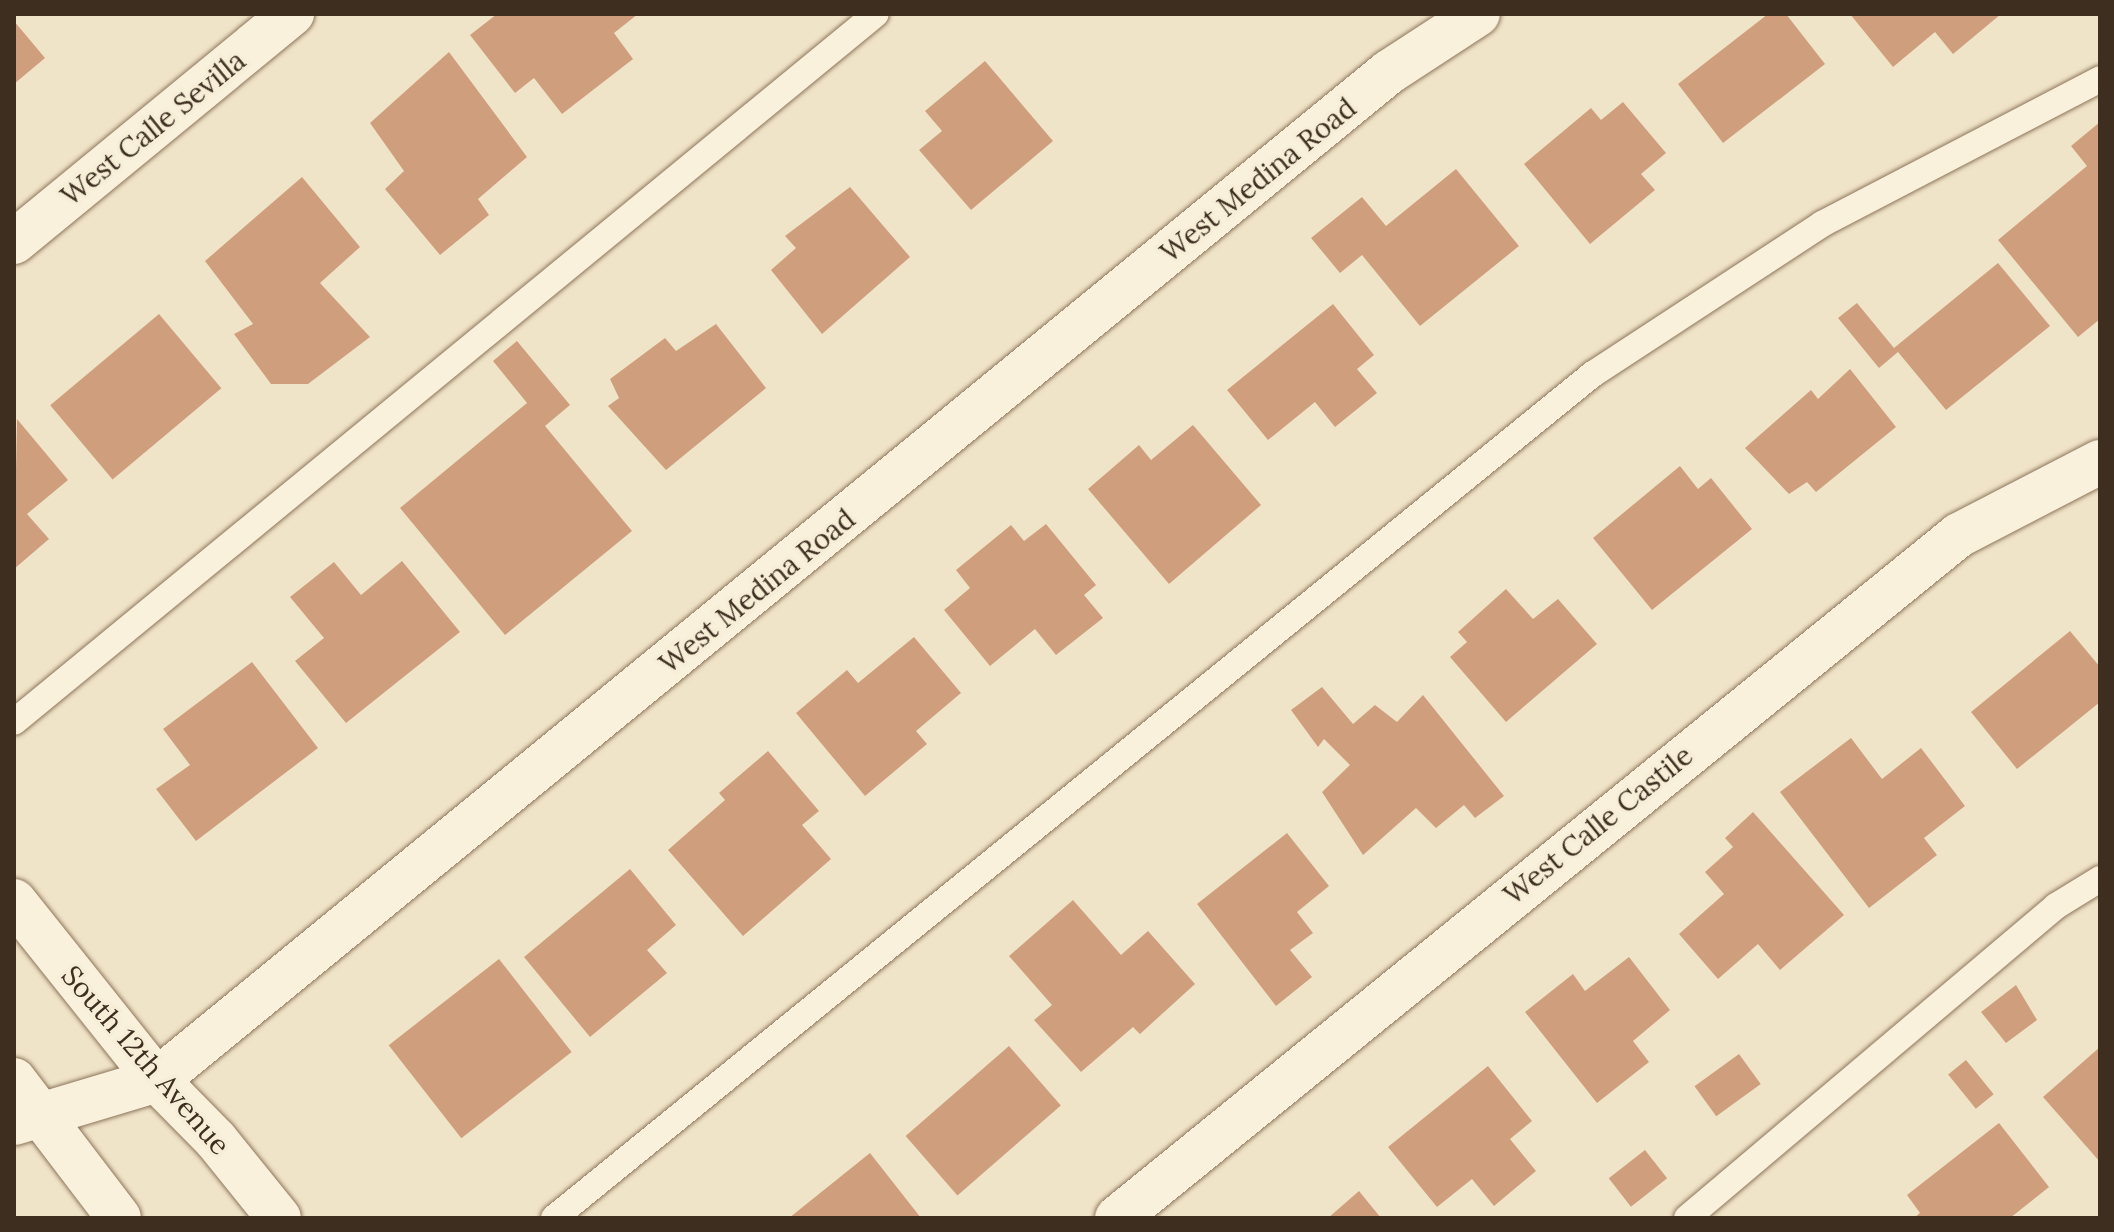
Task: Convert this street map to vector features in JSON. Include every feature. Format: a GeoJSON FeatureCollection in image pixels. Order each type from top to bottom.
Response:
{"type":"FeatureCollection","features":[{"type":"Feature","properties":{"kind":"street","name":"West Calle Sevilla"},"geometry":{"type":"LineString","coordinates":[[14,242],[292,14]]}},
{"type":"Feature","properties":{"kind":"street","name":"West Medina Road"},"geometry":{"type":"LineString","coordinates":[[22,1105],[95,1102],[157,1080],[1389,72],[1478,14]]}},
{"type":"Feature","properties":{"kind":"street","name":"West Calle Castile"},"geometry":{"type":"LineString","coordinates":[[1117,1218],[1959,535],[2100,462]]}},
{"type":"Feature","properties":{"kind":"street","name":"South 12th Avenue"},"geometry":{"type":"LineString","coordinates":[[14,901],[157,1080],[216,1140],[279,1218]]}},
{"type":"Feature","properties":{"kind":"street"},"geometry":{"type":"LineString","coordinates":[[22,1105],[119,1218]]}},
{"type":"Feature","properties":{"kind":"lane"},"geometry":{"type":"LineString","coordinates":[[14,722],[876,14]]}},
{"type":"Feature","properties":{"kind":"lane"},"geometry":{"type":"LineString","coordinates":[[554,1218],[1593,374],[1822,224],[2100,79]]}},
{"type":"Feature","properties":{"kind":"lane"},"geometry":{"type":"LineString","coordinates":[[1687,1218],[2056,906],[2100,879]]}},
{"type":"Feature","properties":{"kind":"building"},"geometry":{"type":"Polygon","coordinates":[[[497,14],[638,14],[614,33],[633,59],[562,114],[534,78],[515,93],[470,35],[497,14]]]}},
{"type":"Feature","properties":{"kind":"building"},"geometry":{"type":"Polygon","coordinates":[[[1768,14],[1786,14],[1825,64],[1723,143],[1678,84],[1768,14]]]}},
{"type":"Feature","properties":{"kind":"building"},"geometry":{"type":"Polygon","coordinates":[[[1850,14],[2001,14],[1953,54],[1935,32],[1893,67],[1850,14]]]}},
{"type":"Feature","properties":{"kind":"building"},"geometry":{"type":"Polygon","coordinates":[[[14,21],[45,58],[14,84],[14,21]]]}},
{"type":"Feature","properties":{"kind":"building"},"geometry":{"type":"Polygon","coordinates":[[[449,52],[527,157],[478,199],[489,215],[440,255],[385,189],[404,171],[370,123],[449,52]]]}},
{"type":"Feature","properties":{"kind":"building"},"geometry":{"type":"Polygon","coordinates":[[[985,61],[1053,141],[971,210],[919,150],[942,131],[925,111],[985,61]]]}},
{"type":"Feature","properties":{"kind":"building"},"geometry":{"type":"Polygon","coordinates":[[[1623,102],[1666,153],[1641,174],[1655,190],[1590,244],[1524,164],[1591,108],[1601,120],[1623,102]]]}},
{"type":"Feature","properties":{"kind":"building"},"geometry":{"type":"Polygon","coordinates":[[[2100,122],[2100,319],[2078,337],[1998,240],[2087,166],[2071,146],[2100,122]]]}},
{"type":"Feature","properties":{"kind":"building"},"geometry":{"type":"Polygon","coordinates":[[[1456,169],[1519,246],[1420,326],[1362,255],[1340,273],[1311,238],[1362,197],[1386,226],[1456,169]]]}},
{"type":"Feature","properties":{"kind":"building"},"geometry":{"type":"Polygon","coordinates":[[[302,177],[360,247],[320,283],[370,337],[308,384],[271,384],[234,334],[253,324],[205,261],[302,177]]]}},
{"type":"Feature","properties":{"kind":"building"},"geometry":{"type":"Polygon","coordinates":[[[850,187],[910,257],[822,334],[771,270],[796,248],[785,236],[850,187]]]}},
{"type":"Feature","properties":{"kind":"building"},"geometry":{"type":"Polygon","coordinates":[[[1998,263],[2050,326],[1946,410],[1898,352],[1879,368],[1838,318],[1857,303],[1894,348],[1998,263]]]}},
{"type":"Feature","properties":{"kind":"building"},"geometry":{"type":"Polygon","coordinates":[[[1333,304],[1374,355],[1357,369],[1377,393],[1335,427],[1315,402],[1268,440],[1227,390],[1333,304]]]}},
{"type":"Feature","properties":{"kind":"building"},"geometry":{"type":"Polygon","coordinates":[[[159,314],[221,388],[113,480],[50,405],[159,314]]]}},
{"type":"Feature","properties":{"kind":"building"},"geometry":{"type":"Polygon","coordinates":[[[716,324],[766,388],[666,470],[608,406],[619,398],[610,379],[665,338],[676,351],[716,324]]]}},
{"type":"Feature","properties":{"kind":"building"},"geometry":{"type":"Polygon","coordinates":[[[517,341],[570,405],[545,426],[632,531],[505,635],[400,508],[527,403],[493,361],[517,341]]]}},
{"type":"Feature","properties":{"kind":"building"},"geometry":{"type":"Polygon","coordinates":[[[1850,369],[1896,427],[1816,492],[1807,482],[1789,494],[1745,448],[1811,390],[1818,399],[1850,369]]]}},
{"type":"Feature","properties":{"kind":"building"},"geometry":{"type":"Polygon","coordinates":[[[17,419],[68,480],[27,514],[49,539],[14,569],[17,419]]]}},
{"type":"Feature","properties":{"kind":"building"},"geometry":{"type":"Polygon","coordinates":[[[1193,425],[1261,505],[1169,584],[1088,489],[1139,445],[1151,460],[1193,425]]]}},
{"type":"Feature","properties":{"kind":"building"},"geometry":{"type":"Polygon","coordinates":[[[1680,466],[1698,489],[1711,478],[1752,529],[1652,610],[1593,538],[1680,466]]]}},
{"type":"Feature","properties":{"kind":"building"},"geometry":{"type":"Polygon","coordinates":[[[1046,524],[1096,585],[1084,595],[1103,618],[1056,655],[1035,629],[990,666],[944,610],[970,588],[956,570],[1011,525],[1024,541],[1046,524]]]}},
{"type":"Feature","properties":{"kind":"building"},"geometry":{"type":"Polygon","coordinates":[[[402,561],[460,632],[346,723],[295,661],[324,638],[290,597],[334,562],[361,595],[402,561]]]}},
{"type":"Feature","properties":{"kind":"building"},"geometry":{"type":"Polygon","coordinates":[[[1506,589],[1533,619],[1558,599],[1597,644],[1506,722],[1450,657],[1467,642],[1458,632],[1506,589]]]}},
{"type":"Feature","properties":{"kind":"building"},"geometry":{"type":"Polygon","coordinates":[[[2070,631],[2100,667],[2100,702],[2017,769],[1971,712],[2070,631]]]}},
{"type":"Feature","properties":{"kind":"building"},"geometry":{"type":"Polygon","coordinates":[[[914,637],[961,693],[916,731],[927,744],[865,796],[796,713],[847,670],[858,683],[914,637]]]}},
{"type":"Feature","properties":{"kind":"building"},"geometry":{"type":"Polygon","coordinates":[[[252,662],[318,748],[196,841],[156,789],[190,765],[163,729],[252,662]]]}},
{"type":"Feature","properties":{"kind":"building"},"geometry":{"type":"Polygon","coordinates":[[[1322,687],[1353,724],[1375,705],[1397,722],[1423,695],[1504,796],[1475,818],[1464,805],[1436,828],[1416,808],[1363,855],[1322,792],[1350,765],[1324,739],[1318,747],[1291,710],[1322,687]]]}},
{"type":"Feature","properties":{"kind":"building"},"geometry":{"type":"Polygon","coordinates":[[[1851,738],[1882,779],[1921,748],[1965,806],[1924,838],[1937,855],[1869,908],[1780,792],[1851,738]]]}},
{"type":"Feature","properties":{"kind":"building"},"geometry":{"type":"Polygon","coordinates":[[[768,751],[819,811],[802,825],[831,859],[743,936],[668,850],[725,800],[719,793],[768,751]]]}},
{"type":"Feature","properties":{"kind":"building"},"geometry":{"type":"Polygon","coordinates":[[[1753,812],[1844,915],[1780,970],[1758,944],[1718,979],[1679,934],[1724,894],[1705,872],[1733,847],[1725,838],[1753,812]]]}},
{"type":"Feature","properties":{"kind":"building"},"geometry":{"type":"Polygon","coordinates":[[[1287,833],[1329,886],[1297,912],[1313,933],[1290,950],[1312,977],[1276,1006],[1197,904],[1287,833]]]}},
{"type":"Feature","properties":{"kind":"building"},"geometry":{"type":"Polygon","coordinates":[[[630,869],[676,925],[647,950],[667,973],[590,1037],[524,957],[630,869]]]}},
{"type":"Feature","properties":{"kind":"building"},"geometry":{"type":"Polygon","coordinates":[[[1073,900],[1121,955],[1148,931],[1195,984],[1140,1034],[1133,1027],[1081,1072],[1034,1020],[1052,1005],[1009,956],[1073,900]]]}},
{"type":"Feature","properties":{"kind":"building"},"geometry":{"type":"Polygon","coordinates":[[[1629,957],[1670,1010],[1633,1041],[1649,1062],[1597,1103],[1525,1012],[1573,974],[1585,991],[1629,957]]]}},
{"type":"Feature","properties":{"kind":"building"},"geometry":{"type":"Polygon","coordinates":[[[499,959],[572,1052],[461,1138],[389,1045],[499,959]]]}},
{"type":"Feature","properties":{"kind":"building"},"geometry":{"type":"Polygon","coordinates":[[[2016,985],[2037,1020],[2006,1043],[1981,1012],[2016,985]]]}},
{"type":"Feature","properties":{"kind":"building"},"geometry":{"type":"Polygon","coordinates":[[[1009,1046],[1061,1106],[957,1196],[906,1136],[1009,1046]]]}},
{"type":"Feature","properties":{"kind":"building"},"geometry":{"type":"Polygon","coordinates":[[[2100,1047],[2100,1162],[2043,1097],[2100,1047]]]}},
{"type":"Feature","properties":{"kind":"building"},"geometry":{"type":"Polygon","coordinates":[[[1739,1054],[1761,1084],[1716,1116],[1695,1086],[1739,1054]]]}},
{"type":"Feature","properties":{"kind":"building"},"geometry":{"type":"Polygon","coordinates":[[[1966,1060],[1994,1094],[1976,1109],[1948,1074],[1966,1060]]]}},
{"type":"Feature","properties":{"kind":"building"},"geometry":{"type":"Polygon","coordinates":[[[1488,1066],[1532,1121],[1510,1139],[1536,1171],[1494,1206],[1472,1179],[1437,1207],[1388,1147],[1488,1066]]]}},
{"type":"Feature","properties":{"kind":"building"},"geometry":{"type":"Polygon","coordinates":[[[1999,1123],[2049,1187],[2010,1218],[1914,1218],[1920,1213],[1907,1195],[1999,1123]]]}},
{"type":"Feature","properties":{"kind":"building"},"geometry":{"type":"Polygon","coordinates":[[[1645,1150],[1667,1178],[1631,1207],[1609,1178],[1645,1150]]]}},
{"type":"Feature","properties":{"kind":"building"},"geometry":{"type":"Polygon","coordinates":[[[870,1153],[921,1218],[789,1218],[870,1153]]]}},
{"type":"Feature","properties":{"kind":"building"},"geometry":{"type":"Polygon","coordinates":[[[1359,1191],[1381,1218],[1328,1218],[1359,1191]]]}}]}
